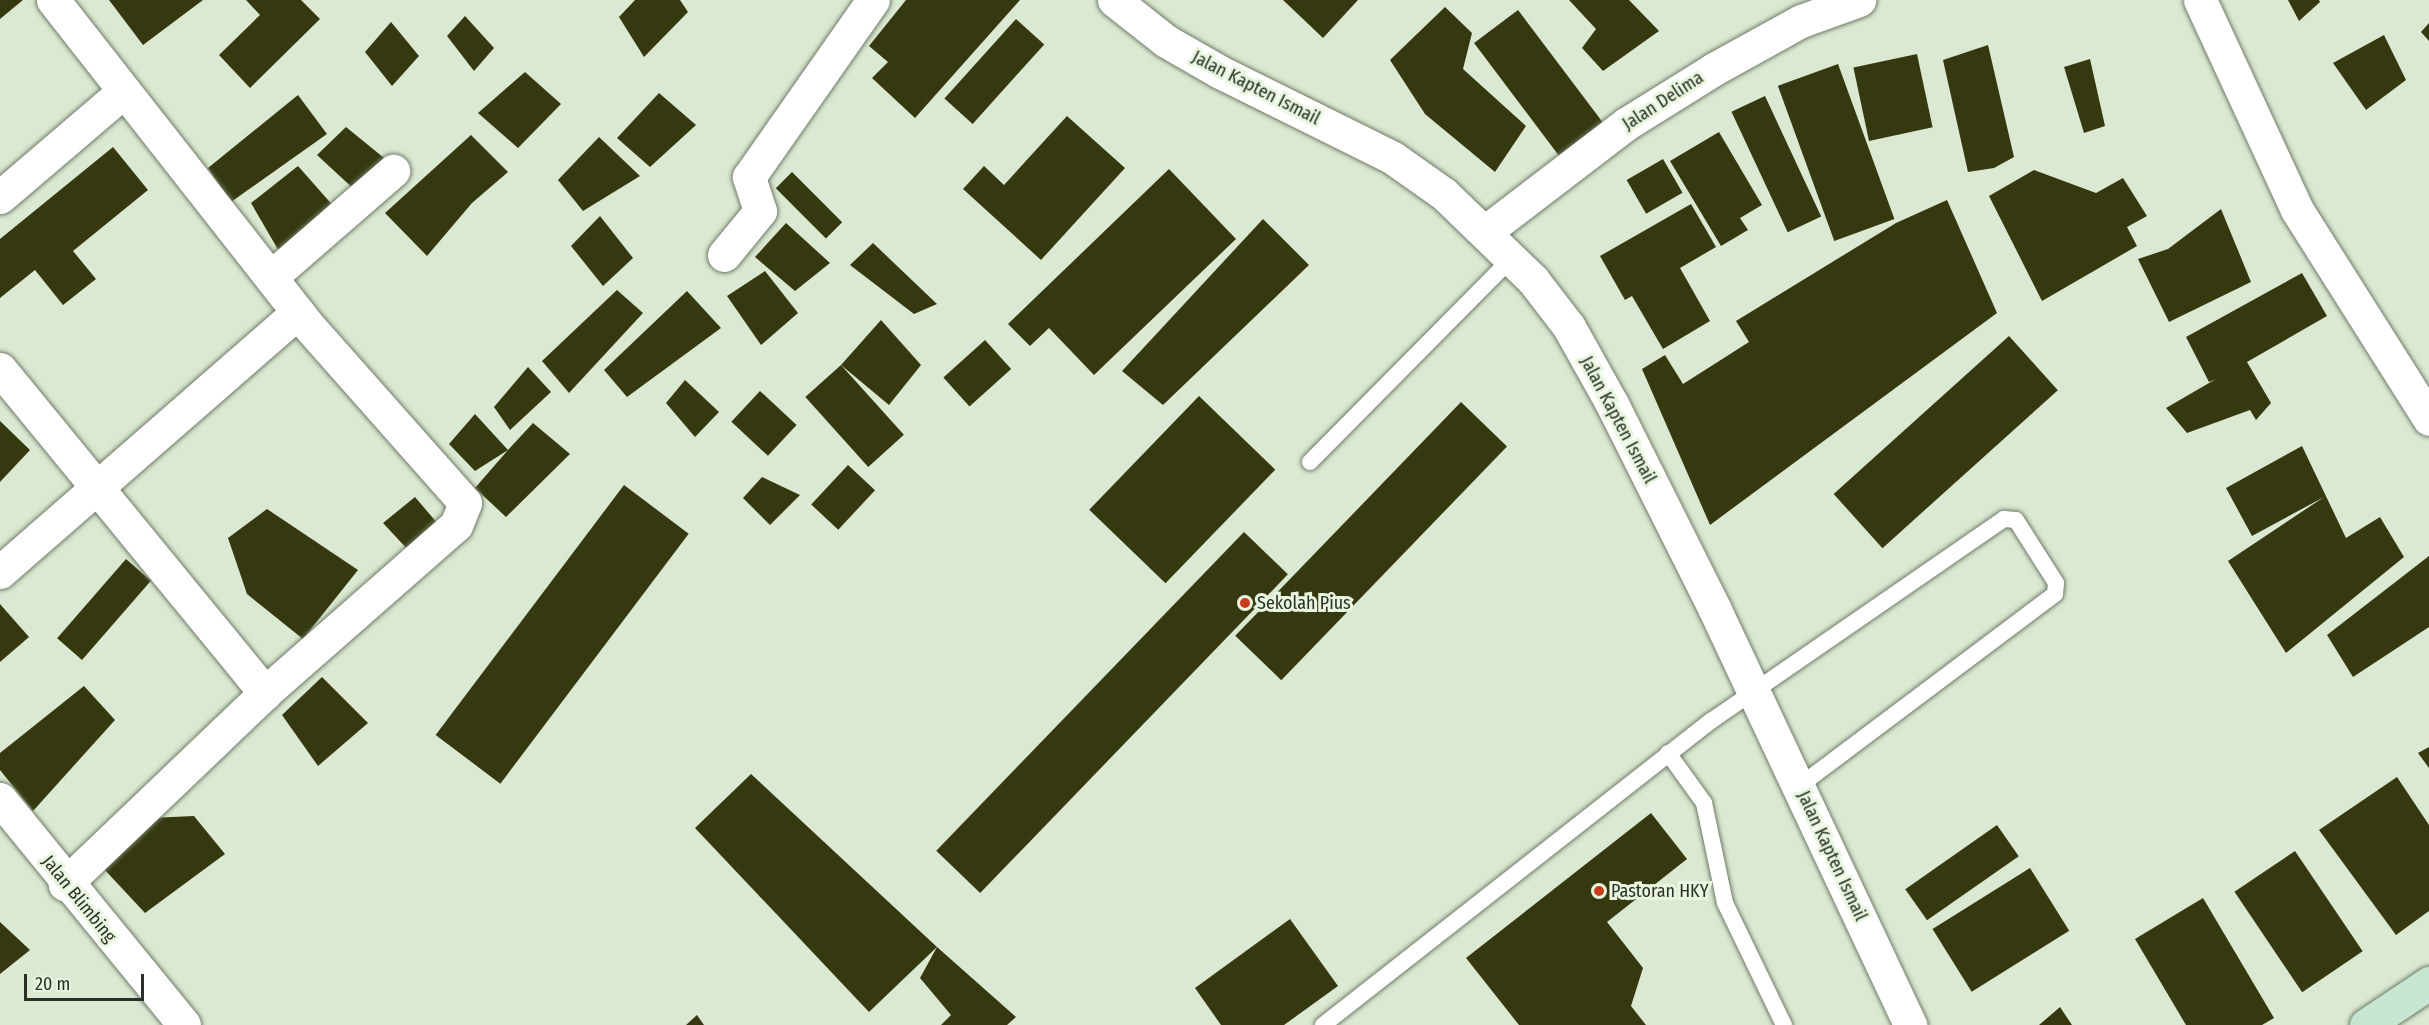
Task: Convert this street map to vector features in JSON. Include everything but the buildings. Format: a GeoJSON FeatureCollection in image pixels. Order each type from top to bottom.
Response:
{"type":"FeatureCollection","features":[{"type":"Feature","properties":{"kind":"main road"},"geometry":{"type":"LineString","coordinates":[[2366,1025],[2429,983]]}},
{"type":"Feature","properties":{"kind":"street"},"geometry":{"type":"LineString","coordinates":[[53,0],[298,312],[459,492],[464,515],[265,693],[65,884]]}},
{"type":"Feature","properties":{"kind":"street"},"geometry":{"type":"LineString","coordinates":[[724,255],[760,212],[749,177],[873,0]]}},
{"type":"Feature","properties":{"kind":"street","name":"Jalan Kapten Ismail"},"geometry":{"type":"LineString","coordinates":[[1114,0],[1184,51],[1393,158],[1486,231],[1512,258],[1580,346],[1755,692],[1910,1025]]}},
{"type":"Feature","properties":{"kind":"street","name":"Jalan Delima"},"geometry":{"type":"LineString","coordinates":[[1486,231],[1626,124],[1714,69],[1802,21],[1859,0]]}},
{"type":"Feature","properties":{"kind":"street"},"geometry":{"type":"LineString","coordinates":[[2200,0],[2297,210],[2429,419]]}},
{"type":"Feature","properties":{"kind":"street"},"geometry":{"type":"LineString","coordinates":[[0,197],[124,91]]}},
{"type":"Feature","properties":{"kind":"street"},"geometry":{"type":"LineString","coordinates":[[271,277],[393,171]]}},
{"type":"Feature","properties":{"kind":"street"},"geometry":{"type":"LineString","coordinates":[[0,572],[94,486],[298,312]]}},
{"type":"Feature","properties":{"kind":"street"},"geometry":{"type":"LineString","coordinates":[[0,369],[265,693]]}},
{"type":"Feature","properties":{"kind":"street","name":"Jalan Blimbing"},"geometry":{"type":"LineString","coordinates":[[0,799],[65,884],[184,1025]]}},
{"type":"Feature","properties":{"kind":"lane"},"geometry":{"type":"LineString","coordinates":[[1310,462],[1512,258]]}},
{"type":"Feature","properties":{"kind":"lane"},"geometry":{"type":"LineString","coordinates":[[1323,1025],[1668,753],[2009,517],[2022,529],[2056,583],[2052,598],[1799,786]]}},
{"type":"Feature","properties":{"kind":"lane"},"geometry":{"type":"LineString","coordinates":[[1668,753],[1704,803],[1725,903],[1784,1025]]}},
{"type":"Feature","properties":{"kind":"place","name":"Sekolah Pius"},"geometry":{"type":"Point","coordinates":[1245,603]}},
{"type":"Feature","properties":{"kind":"place","name":"Pastoran HKY"},"geometry":{"type":"Point","coordinates":[1599,891]}}]}
